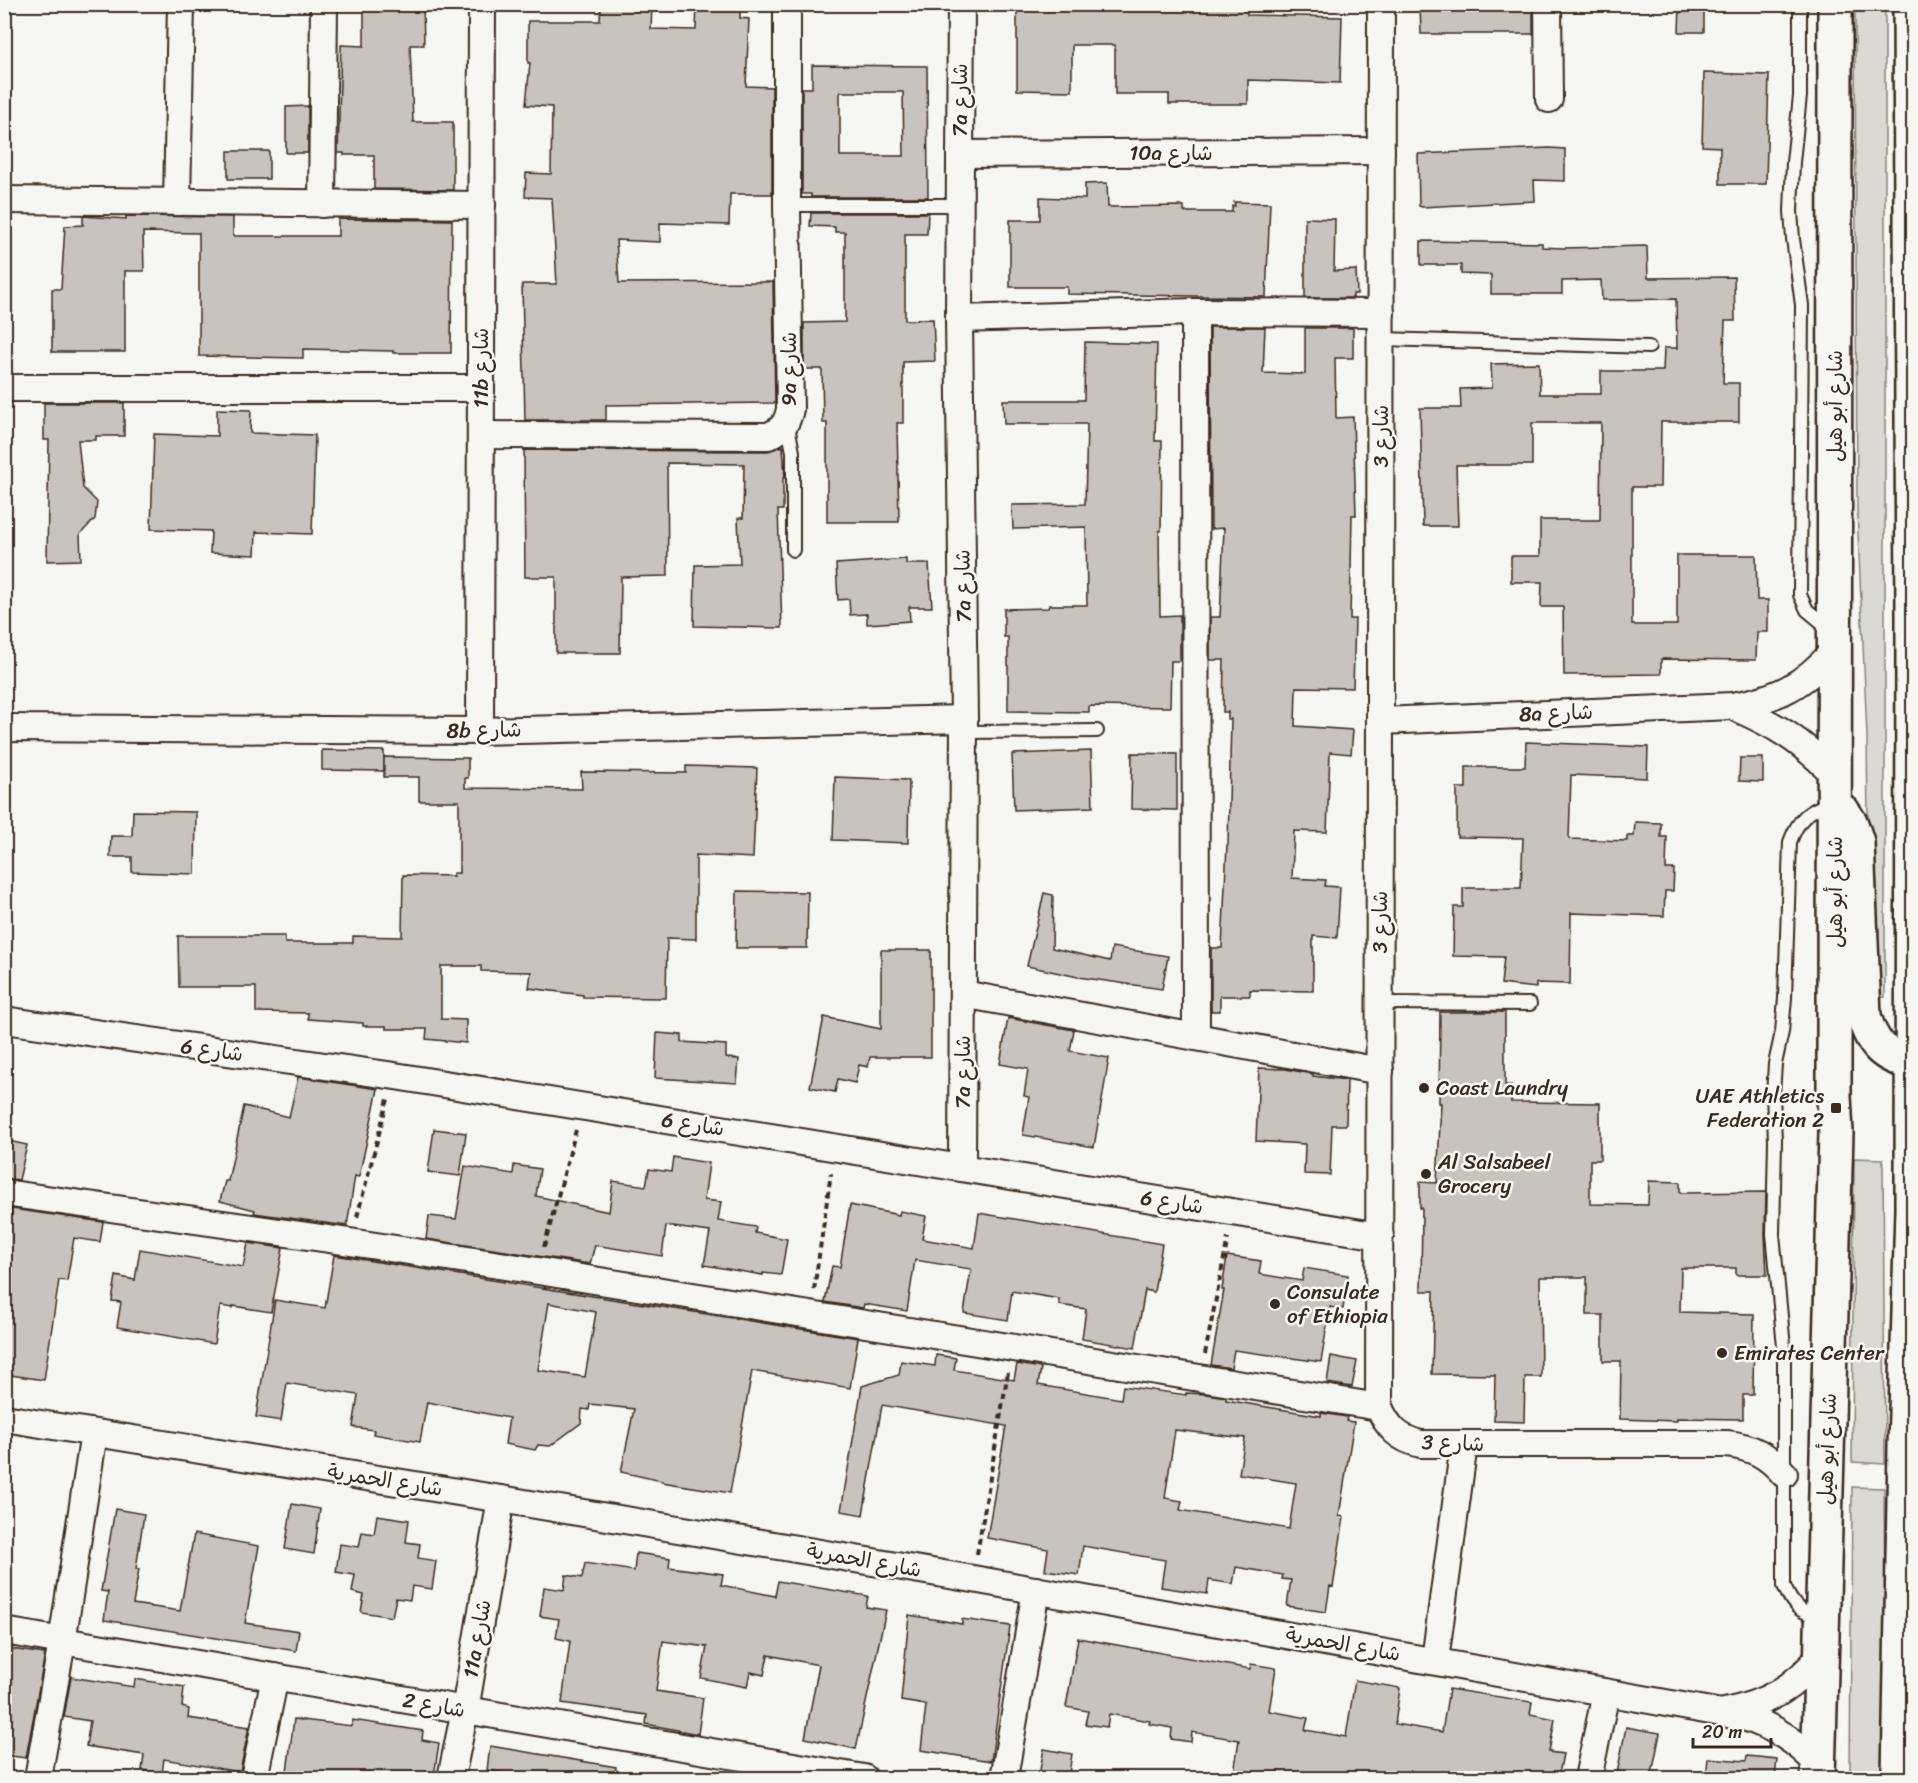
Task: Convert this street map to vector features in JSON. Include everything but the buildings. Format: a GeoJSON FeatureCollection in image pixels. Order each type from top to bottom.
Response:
{"type":"FeatureCollection","features":[{"type":"Feature","properties":{"kind":"main road","name":"شارع أبو هيل"},"geometry":{"type":"LineString","coordinates":[[1818,1771],[1836,1133],[1834,1096],[1835,4]]}},
{"type":"Feature","properties":{"kind":"main road"},"geometry":{"type":"LineString","coordinates":[[1899,1779],[1907,1700],[1913,1063],[1910,4]]}},
{"type":"Feature","properties":{"kind":"main road"},"geometry":{"type":"LineString","coordinates":[[1835,787],[1857,842],[1864,1016],[1869,1033],[1879,1048],[1894,1059],[1913,1063]]}},
{"type":"Feature","properties":{"kind":"street"},"geometry":{"type":"LineString","coordinates":[[177,202],[181,4]]}},
{"type":"Feature","properties":{"kind":"street"},"geometry":{"type":"LineString","coordinates":[[322,204],[324,4]]}},
{"type":"Feature","properties":{"kind":"street","name":"11b شارع"},"geometry":{"type":"LineString","coordinates":[[480,731],[482,4]]}},
{"type":"Feature","properties":{"kind":"street","name":"9a شارع"},"geometry":{"type":"LineString","coordinates":[[481,435],[768,436],[779,431],[787,421],[790,409],[787,4]]}},
{"type":"Feature","properties":{"kind":"street","name":"7a شارع"},"geometry":{"type":"LineString","coordinates":[[961,4],[959,319],[964,725],[962,1168]]}},
{"type":"Feature","properties":{"kind":"street","name":"شارع 3"},"geometry":{"type":"LineString","coordinates":[[1382,4],[1379,1407],[1392,1430],[1400,1437],[1420,1444],[1727,1444],[1744,1446],[1759,1452],[1773,1461],[1784,1474]]}},
{"type":"Feature","properties":{"kind":"street"},"geometry":{"type":"LineString","coordinates":[[1548,4],[1549,99]]}},
{"type":"Feature","properties":{"kind":"street","name":"10a شارع"},"geometry":{"type":"LineString","coordinates":[[960,154],[1381,151]]}},
{"type":"Feature","properties":{"kind":"street"},"geometry":{"type":"LineString","coordinates":[[4,200],[482,205]]}},
{"type":"Feature","properties":{"kind":"street"},"geometry":{"type":"LineString","coordinates":[[959,319],[1195,312],[1381,313]]}},
{"type":"Feature","properties":{"kind":"street"},"geometry":{"type":"LineString","coordinates":[[1195,312],[1196,1037]]}},
{"type":"Feature","properties":{"kind":"street"},"geometry":{"type":"LineString","coordinates":[[4,388],[481,388]]}},
{"type":"Feature","properties":{"kind":"street","name":"8a شارع"},"geometry":{"type":"LineString","coordinates":[[1381,721],[1732,706],[1755,702],[1778,695],[1818,669],[1835,642]]}},
{"type":"Feature","properties":{"kind":"street","name":"8a شارع"},"geometry":{"type":"LineString","coordinates":[[1732,706],[1788,733],[1812,752],[1835,787]]}},
{"type":"Feature","properties":{"kind":"street","name":"8b شارع"},"geometry":{"type":"LineString","coordinates":[[4,728],[480,731],[964,725]]}},
{"type":"Feature","properties":{"kind":"street"},"geometry":{"type":"LineString","coordinates":[[963,994],[1380,1071]]}},
{"type":"Feature","properties":{"kind":"street","name":"شارع 6"},"geometry":{"type":"LineString","coordinates":[[4,1020],[395,1076],[1380,1236]]}},
{"type":"Feature","properties":{"kind":"street"},"geometry":{"type":"LineString","coordinates":[[4,1193],[538,1271],[1379,1407]]}},
{"type":"Feature","properties":{"kind":"street","name":"شارع الحمرية"},"geometry":{"type":"LineString","coordinates":[[4,1418],[973,1578],[1744,1717],[1765,1724],[1794,1741],[1818,1771]]}},
{"type":"Feature","properties":{"kind":"street"},"geometry":{"type":"LineString","coordinates":[[38,1779],[62,1642],[94,1433]]}},
{"type":"Feature","properties":{"kind":"street"},"geometry":{"type":"LineString","coordinates":[[1435,1660],[1464,1444]]}},
{"type":"Feature","properties":{"kind":"street","name":"11a شارع"},"geometry":{"type":"LineString","coordinates":[[451,1779],[501,1499]]}},
{"type":"Feature","properties":{"kind":"street"},"geometry":{"type":"LineString","coordinates":[[1004,1779],[1036,1590]]}},
{"type":"Feature","properties":{"kind":"street","name":"شارع 2"},"geometry":{"type":"LineString","coordinates":[[4,1631],[864,1779]]}},
{"type":"Feature","properties":{"kind":"street","name":"شارع الحمرية"},"geometry":{"type":"LineString","coordinates":[[1722,1713],[1768,1700],[1807,1672],[1822,1654]]}},
{"type":"Feature","properties":{"kind":"street"},"geometry":{"type":"LineString","coordinates":[[254,1779],[275,1677]]}},
{"type":"Feature","properties":{"kind":"street"},"geometry":{"type":"LineString","coordinates":[[1588,1779],[1606,1693]]}},
{"type":"Feature","properties":{"kind":"lane"},"geometry":{"type":"LineString","coordinates":[[1800,4],[1800,96],[1793,162],[1791,211],[1792,239],[1802,305],[1800,595],[1807,610],[1835,642]]}},
{"type":"Feature","properties":{"kind":"lane"},"geometry":{"type":"LineString","coordinates":[[787,205],[960,205]]}},
{"type":"Feature","properties":{"kind":"lane"},"geometry":{"type":"LineString","coordinates":[[1381,339],[1649,347]]}},
{"type":"Feature","properties":{"kind":"lane"},"geometry":{"type":"LineString","coordinates":[[787,421],[793,452],[793,550]]}},
{"type":"Feature","properties":{"kind":"lane"},"geometry":{"type":"LineString","coordinates":[[964,725],[1097,731]]}},
{"type":"Feature","properties":{"kind":"lane"},"geometry":{"type":"LineString","coordinates":[[1823,1619],[1802,1612],[1791,1601],[1784,1586],[1784,1347],[1773,1234],[1775,1141],[1773,1094],[1785,998],[1790,842],[1802,818],[1835,787]]}},
{"type":"Feature","properties":{"kind":"lane"},"geometry":{"type":"LineString","coordinates":[[1380,1003],[1530,1004]]}},
{"type":"Feature","properties":{"kind":"path"},"geometry":{"type":"LineString","coordinates":[[350,1242],[395,1076]]}},
{"type":"Feature","properties":{"kind":"path"},"geometry":{"type":"LineString","coordinates":[[538,1271],[583,1106]]}},
{"type":"Feature","properties":{"kind":"path"},"geometry":{"type":"LineString","coordinates":[[810,1315],[834,1147]]}},
{"type":"Feature","properties":{"kind":"path"},"geometry":{"type":"LineString","coordinates":[[1200,1378],[1233,1212]]}},
{"type":"Feature","properties":{"kind":"path"},"geometry":{"type":"LineString","coordinates":[[973,1578],[1013,1347]]}},
{"type":"Feature","properties":{"kind":"shaded area"},"geometry":{"type":"Polygon","coordinates":[[[1855,5],[1885,5],[1885,997],[1870,999],[1867,735],[1857,510],[1855,5]]]}},
{"type":"Feature","properties":{"kind":"shaded area"},"geometry":{"type":"Polygon","coordinates":[[[1854,1158],[1883,1159],[1885,1464],[1852,1462],[1854,1158]]]}},
{"type":"Feature","properties":{"kind":"shaded area"},"geometry":{"type":"Polygon","coordinates":[[[1852,1487],[1884,1488],[1882,1778],[1850,1778],[1852,1487]]]}},
{"type":"Feature","properties":{"kind":"place","name":"Coast Laundry"},"geometry":{"type":"Point","coordinates":[1424,1088]}},
{"type":"Feature","properties":{"kind":"place","name":"UAE Athletics Federation 2"},"geometry":{"type":"Point","coordinates":[1836,1108]}},
{"type":"Feature","properties":{"kind":"place","name":"Al Salsabeel Grocery"},"geometry":{"type":"Point","coordinates":[1426,1174]}},
{"type":"Feature","properties":{"kind":"place","name":"Consulate of Ethiopia"},"geometry":{"type":"Point","coordinates":[1275,1304]}},
{"type":"Feature","properties":{"kind":"place","name":"Emirates Center"},"geometry":{"type":"Point","coordinates":[1722,1353]}}]}
